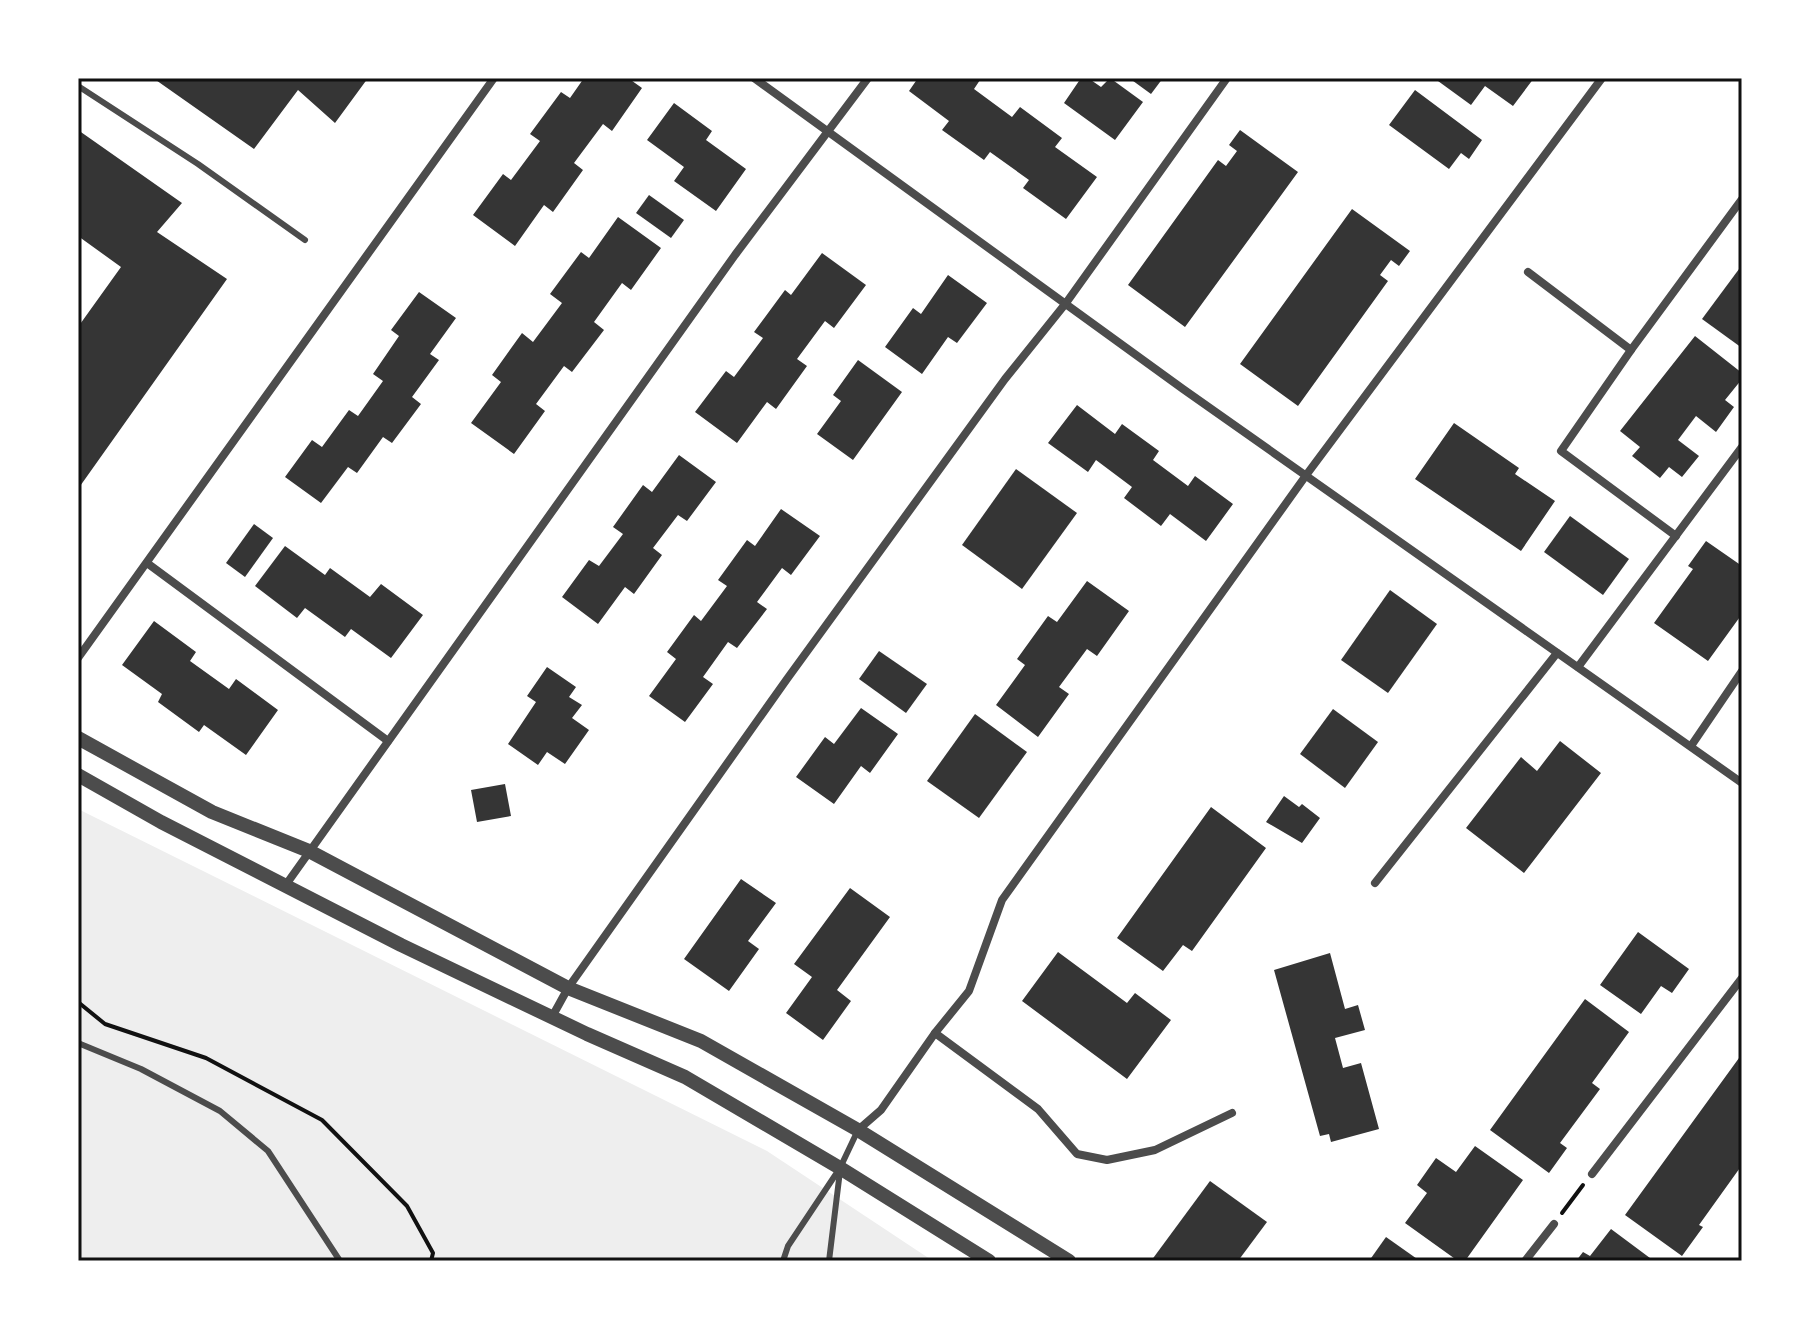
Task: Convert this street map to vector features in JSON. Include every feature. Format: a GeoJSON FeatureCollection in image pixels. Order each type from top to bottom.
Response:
{"type":"FeatureCollection","features":[{"type":"Feature","properties":{"kind":"street"},"geometry":{"type":"LineString","coordinates":[[78,658],[494,78]]}},
{"type":"Feature","properties":{"kind":"street"},"geometry":{"type":"LineString","coordinates":[[754,78],[1183,389],[1742,783]]}},
{"type":"Feature","properties":{"kind":"street"},"geometry":{"type":"LineString","coordinates":[[284,887],[735,255],[868,78]]}},
{"type":"Feature","properties":{"kind":"street"},"geometry":{"type":"LineString","coordinates":[[552,1017],[568,988],[686,819],[996,390],[1066,303],[1227,78]]}},
{"type":"Feature","properties":{"kind":"street"},"geometry":{"type":"LineString","coordinates":[[858,1130],[881,1110],[969,991],[1002,900],[1307,474],[1602,78]]}},
{"type":"Feature","properties":{"kind":"street"},"geometry":{"type":"LineString","coordinates":[[1676,536],[1561,451],[1742,199]]}},
{"type":"Feature","properties":{"kind":"street"},"geometry":{"type":"LineString","coordinates":[[1528,272],[1631,350]]}},
{"type":"Feature","properties":{"kind":"street"},"geometry":{"type":"LineString","coordinates":[[1578,667],[1742,447]]}},
{"type":"Feature","properties":{"kind":"street"},"geometry":{"type":"LineString","coordinates":[[147,563],[388,741]]}},
{"type":"Feature","properties":{"kind":"street"},"geometry":{"type":"LineString","coordinates":[[1375,883],[1557,653]]}},
{"type":"Feature","properties":{"kind":"street"},"geometry":{"type":"LineString","coordinates":[[1691,746],[1742,671]]}},
{"type":"Feature","properties":{"kind":"street"},"geometry":{"type":"LineString","coordinates":[[78,738],[212,812],[309,851],[568,988],[701,1041],[858,1130],[1069,1261]]}},
{"type":"Feature","properties":{"kind":"street"},"geometry":{"type":"LineString","coordinates":[[78,775],[284,887],[552,1017],[685,1077],[840,1168],[989,1261]]}},
{"type":"Feature","properties":{"kind":"street"},"geometry":{"type":"LineString","coordinates":[[1592,1174],[1742,978]]}},
{"type":"Feature","properties":{"kind":"street"},"geometry":{"type":"LineString","coordinates":[[935,1033],[1038,1109],[1077,1154],[1107,1160],[1155,1150],[1232,1113]]}},
{"type":"Feature","properties":{"kind":"street"},"geometry":{"type":"LineString","coordinates":[[1525,1261],[1554,1224]]}},
{"type":"Feature","properties":{"kind":"lane"},"geometry":{"type":"LineString","coordinates":[[78,86],[248,198],[305,240]]}},
{"type":"Feature","properties":{"kind":"lane"},"geometry":{"type":"LineString","coordinates":[[78,1043],[141,1069],[220,1111],[268,1151],[340,1261]]}},
{"type":"Feature","properties":{"kind":"lane"},"geometry":{"type":"LineString","coordinates":[[783,1261],[788,1246],[840,1168],[858,1130]]}},
{"type":"Feature","properties":{"kind":"lane"},"geometry":{"type":"LineString","coordinates":[[829,1261],[840,1168]]}},
{"type":"Feature","properties":{"kind":"path"},"geometry":{"type":"LineString","coordinates":[[78,1002],[105,1024],[206,1058],[322,1120],[407,1206],[433,1253],[431,1261]]}},
{"type":"Feature","properties":{"kind":"path"},"geometry":{"type":"LineString","coordinates":[[1554,1224],[1592,1174]]}},
{"type":"Feature","properties":{"kind":"shaded area"},"geometry":{"type":"Polygon","coordinates":[[[78,809],[767,1151],[933,1261],[78,1261],[78,809]]]}},
{"type":"Feature","properties":{"kind":"building"},"geometry":{"type":"Polygon","coordinates":[[[153,78],[368,78],[335,123],[298,90],[254,149],[153,78]]]}},
{"type":"Feature","properties":{"kind":"building"},"geometry":{"type":"Polygon","coordinates":[[[584,78],[628,78],[642,88],[612,131],[603,124],[574,163],[583,170],[553,212],[544,205],[515,246],[473,215],[503,174],[511,180],[540,141],[530,134],[561,92],[570,98],[584,78]]]}},
{"type":"Feature","properties":{"kind":"building"},"geometry":{"type":"Polygon","coordinates":[[[918,78],[978,78],[980,80],[974,89],[1012,117],[1020,107],[1062,138],[1055,147],[1097,177],[1066,219],[1023,188],[1029,180],[990,152],[984,160],[942,130],[949,121],[909,91],[918,78]]]}},
{"type":"Feature","properties":{"kind":"building"},"geometry":{"type":"Polygon","coordinates":[[[1081,78],[1088,78],[1101,87],[1110,78],[1143,102],[1115,140],[1064,103],[1081,78]]]}},
{"type":"Feature","properties":{"kind":"building"},"geometry":{"type":"Polygon","coordinates":[[[1129,78],[1163,78],[1151,94],[1129,78]]]}},
{"type":"Feature","properties":{"kind":"building"},"geometry":{"type":"Polygon","coordinates":[[[1440,78],[1534,78],[1513,106],[1485,86],[1471,105],[1438,81],[1440,78]]]}},
{"type":"Feature","properties":{"kind":"building"},"geometry":{"type":"Polygon","coordinates":[[[1415,90],[1482,140],[1469,159],[1461,153],[1449,169],[1389,125],[1415,90]]]}},
{"type":"Feature","properties":{"kind":"building"},"geometry":{"type":"Polygon","coordinates":[[[674,103],[712,131],[706,140],[746,169],[716,211],[674,181],[684,167],[647,140],[674,103]]]}},
{"type":"Feature","properties":{"kind":"building"},"geometry":{"type":"Polygon","coordinates":[[[78,130],[182,203],[157,232],[227,279],[78,489],[78,327],[121,267],[78,236],[78,130]]]}},
{"type":"Feature","properties":{"kind":"building"},"geometry":{"type":"Polygon","coordinates":[[[1240,130],[1298,172],[1185,327],[1128,285],[1218,160],[1226,166],[1237,151],[1229,145],[1240,130]]]}},
{"type":"Feature","properties":{"kind":"building"},"geometry":{"type":"Polygon","coordinates":[[[649,195],[684,220],[671,238],[636,213],[649,195]]]}},
{"type":"Feature","properties":{"kind":"building"},"geometry":{"type":"Polygon","coordinates":[[[1352,209],[1410,251],[1399,266],[1391,260],[1380,275],[1388,281],[1298,406],[1240,364],[1352,209]]]}},
{"type":"Feature","properties":{"kind":"building"},"geometry":{"type":"Polygon","coordinates":[[[618,217],[661,248],[631,290],[622,283],[594,322],[604,330],[572,372],[564,366],[536,404],[545,411],[514,454],[471,423],[501,382],[492,375],[522,333],[533,342],[562,303],[550,294],[581,252],[589,258],[618,217]]]}},
{"type":"Feature","properties":{"kind":"building"},"geometry":{"type":"Polygon","coordinates":[[[822,253],[866,285],[834,328],[825,321],[797,359],[807,366],[776,409],[767,402],[737,443],[695,412],[726,371],[734,377],[763,338],[754,332],[785,290],[791,295],[822,253]]]}},
{"type":"Feature","properties":{"kind":"building"},"geometry":{"type":"Polygon","coordinates":[[[1742,265],[1742,348],[1702,319],[1742,265]]]}},
{"type":"Feature","properties":{"kind":"building"},"geometry":{"type":"Polygon","coordinates":[[[948,275],[987,303],[957,343],[948,337],[922,374],[885,347],[913,308],[921,314],[948,275]]]}},
{"type":"Feature","properties":{"kind":"building"},"geometry":{"type":"Polygon","coordinates":[[[419,292],[456,318],[430,354],[439,360],[412,397],[421,404],[392,443],[383,437],[357,473],[348,467],[321,503],[285,477],[312,440],[322,447],[349,410],[358,416],[383,381],[373,374],[399,336],[391,330],[419,292]]]}},
{"type":"Feature","properties":{"kind":"building"},"geometry":{"type":"Polygon","coordinates":[[[1695,336],[1742,373],[1742,379],[1725,400],[1734,407],[1716,432],[1696,416],[1678,440],[1699,456],[1682,477],[1669,467],[1660,478],[1632,456],[1640,447],[1620,431],[1695,336]]]}},
{"type":"Feature","properties":{"kind":"building"},"geometry":{"type":"Polygon","coordinates":[[[858,360],[902,392],[853,460],[817,434],[841,401],[833,395],[858,360]]]}},
{"type":"Feature","properties":{"kind":"building"},"geometry":{"type":"Polygon","coordinates":[[[1077,405],[1115,434],[1122,424],[1159,451],[1153,460],[1188,486],[1195,476],[1233,504],[1206,541],[1170,514],[1161,526],[1124,498],[1132,487],[1096,460],[1088,472],[1048,443],[1077,405]]]}},
{"type":"Feature","properties":{"kind":"building"},"geometry":{"type":"Polygon","coordinates":[[[1454,423],[1519,468],[1515,474],[1555,501],[1521,551],[1415,479],[1454,423]]]}},
{"type":"Feature","properties":{"kind":"building"},"geometry":{"type":"Polygon","coordinates":[[[679,455],[716,482],[687,521],[678,515],[653,548],[662,555],[634,594],[625,587],[598,624],[562,597],[589,560],[599,566],[623,534],[613,527],[643,485],[652,492],[679,455]]]}},
{"type":"Feature","properties":{"kind":"building"},"geometry":{"type":"Polygon","coordinates":[[[1016,469],[1077,513],[1022,589],[962,545],[1016,469]]]}},
{"type":"Feature","properties":{"kind":"building"},"geometry":{"type":"Polygon","coordinates":[[[781,509],[820,536],[791,575],[782,568],[757,602],[767,609],[737,648],[728,642],[703,677],[713,684],[685,722],[649,696],[676,659],[667,652],[694,615],[701,621],[727,586],[718,580],[747,540],[755,546],[781,509]]]}},
{"type":"Feature","properties":{"kind":"building"},"geometry":{"type":"Polygon","coordinates":[[[1570,516],[1629,559],[1603,595],[1544,552],[1570,516]]]}},
{"type":"Feature","properties":{"kind":"building"},"geometry":{"type":"Polygon","coordinates":[[[254,524],[273,538],[245,577],[226,563],[254,524]]]}},
{"type":"Feature","properties":{"kind":"building"},"geometry":{"type":"Polygon","coordinates":[[[1706,541],[1742,566],[1742,614],[1708,661],[1654,623],[1693,569],[1688,566],[1706,541]]]}},
{"type":"Feature","properties":{"kind":"building"},"geometry":{"type":"Polygon","coordinates":[[[285,546],[325,575],[330,568],[370,597],[381,584],[423,615],[391,658],[351,629],[345,637],[305,608],[297,618],[255,586],[285,546]]]}},
{"type":"Feature","properties":{"kind":"building"},"geometry":{"type":"Polygon","coordinates":[[[1087,581],[1129,611],[1097,656],[1087,649],[1059,687],[1069,694],[1038,737],[996,705],[1025,665],[1017,659],[1048,616],[1057,622],[1087,581]]]}},
{"type":"Feature","properties":{"kind":"building"},"geometry":{"type":"Polygon","coordinates":[[[1390,590],[1437,624],[1388,693],[1341,660],[1390,590]]]}},
{"type":"Feature","properties":{"kind":"building"},"geometry":{"type":"Polygon","coordinates":[[[154,621],[196,652],[190,661],[229,689],[236,679],[278,710],[246,755],[204,725],[199,732],[158,702],[162,694],[122,665],[154,621]]]}},
{"type":"Feature","properties":{"kind":"building"},"geometry":{"type":"Polygon","coordinates":[[[879,651],[927,684],[906,713],[859,679],[879,651]]]}},
{"type":"Feature","properties":{"kind":"building"},"geometry":{"type":"Polygon","coordinates":[[[547,667],[576,687],[569,697],[582,705],[572,718],[589,730],[565,764],[547,752],[538,765],[508,744],[536,702],[527,696],[547,667]]]}},
{"type":"Feature","properties":{"kind":"building"},"geometry":{"type":"Polygon","coordinates":[[[861,708],[898,734],[870,773],[861,766],[834,804],[796,777],[825,737],[834,744],[861,708]]]}},
{"type":"Feature","properties":{"kind":"building"},"geometry":{"type":"Polygon","coordinates":[[[1333,709],[1378,742],[1345,788],[1300,754],[1333,709]]]}},
{"type":"Feature","properties":{"kind":"building"},"geometry":{"type":"Polygon","coordinates":[[[975,714],[1027,752],[979,818],[927,781],[975,714]]]}},
{"type":"Feature","properties":{"kind":"building"},"geometry":{"type":"Polygon","coordinates":[[[1560,741],[1601,773],[1524,873],[1466,828],[1521,757],[1537,771],[1560,741]]]}},
{"type":"Feature","properties":{"kind":"building"},"geometry":{"type":"Polygon","coordinates":[[[505,784],[511,816],[477,822],[471,790],[505,784]]]}},
{"type":"Feature","properties":{"kind":"building"},"geometry":{"type":"Polygon","coordinates":[[[1284,796],[1299,807],[1302,804],[1320,818],[1302,843],[1266,822],[1284,796]]]}},
{"type":"Feature","properties":{"kind":"building"},"geometry":{"type":"Polygon","coordinates":[[[1211,807],[1266,848],[1192,951],[1183,945],[1163,971],[1117,938],[1211,807]]]}},
{"type":"Feature","properties":{"kind":"building"},"geometry":{"type":"Polygon","coordinates":[[[741,879],[776,903],[748,941],[759,949],[729,991],[684,959],[741,879]]]}},
{"type":"Feature","properties":{"kind":"building"},"geometry":{"type":"Polygon","coordinates":[[[850,888],[890,917],[837,990],[851,1001],[823,1040],[786,1013],[812,977],[794,964],[850,888]]]}},
{"type":"Feature","properties":{"kind":"building"},"geometry":{"type":"Polygon","coordinates":[[[1638,932],[1689,969],[1672,993],[1661,986],[1641,1014],[1600,985],[1638,932]]]}},
{"type":"Feature","properties":{"kind":"building"},"geometry":{"type":"Polygon","coordinates":[[[1058,952],[1127,1003],[1135,993],[1171,1020],[1127,1079],[1022,1001],[1058,952]]]}},
{"type":"Feature","properties":{"kind":"building"},"geometry":{"type":"Polygon","coordinates":[[[1330,953],[1345,1009],[1358,1005],[1365,1030],[1335,1038],[1343,1068],[1361,1063],[1379,1129],[1331,1142],[1329,1134],[1320,1136],[1274,970],[1330,953]]]}},
{"type":"Feature","properties":{"kind":"building"},"geometry":{"type":"Polygon","coordinates":[[[1585,999],[1629,1032],[1592,1083],[1600,1089],[1560,1143],[1567,1148],[1549,1173],[1490,1130],[1585,999]]]}},
{"type":"Feature","properties":{"kind":"building"},"geometry":{"type":"Polygon","coordinates":[[[1739,1058],[1742,1060],[1742,1165],[1699,1225],[1703,1227],[1682,1256],[1625,1215],[1739,1058]]]}},
{"type":"Feature","properties":{"kind":"building"},"geometry":{"type":"Polygon","coordinates":[[[1475,1146],[1523,1180],[1465,1261],[1458,1261],[1405,1223],[1427,1193],[1417,1185],[1436,1158],[1456,1172],[1475,1146]]]}},
{"type":"Feature","properties":{"kind":"building"},"geometry":{"type":"Polygon","coordinates":[[[1210,1181],[1267,1222],[1238,1261],[1151,1261],[1210,1181]]]}},
{"type":"Feature","properties":{"kind":"building"},"geometry":{"type":"Polygon","coordinates":[[[1611,1229],[1654,1261],[1576,1261],[1583,1252],[1590,1256],[1611,1229]]]}},
{"type":"Feature","properties":{"kind":"building"},"geometry":{"type":"Polygon","coordinates":[[[1386,1237],[1420,1261],[1369,1261],[1386,1237]]]}}]}
